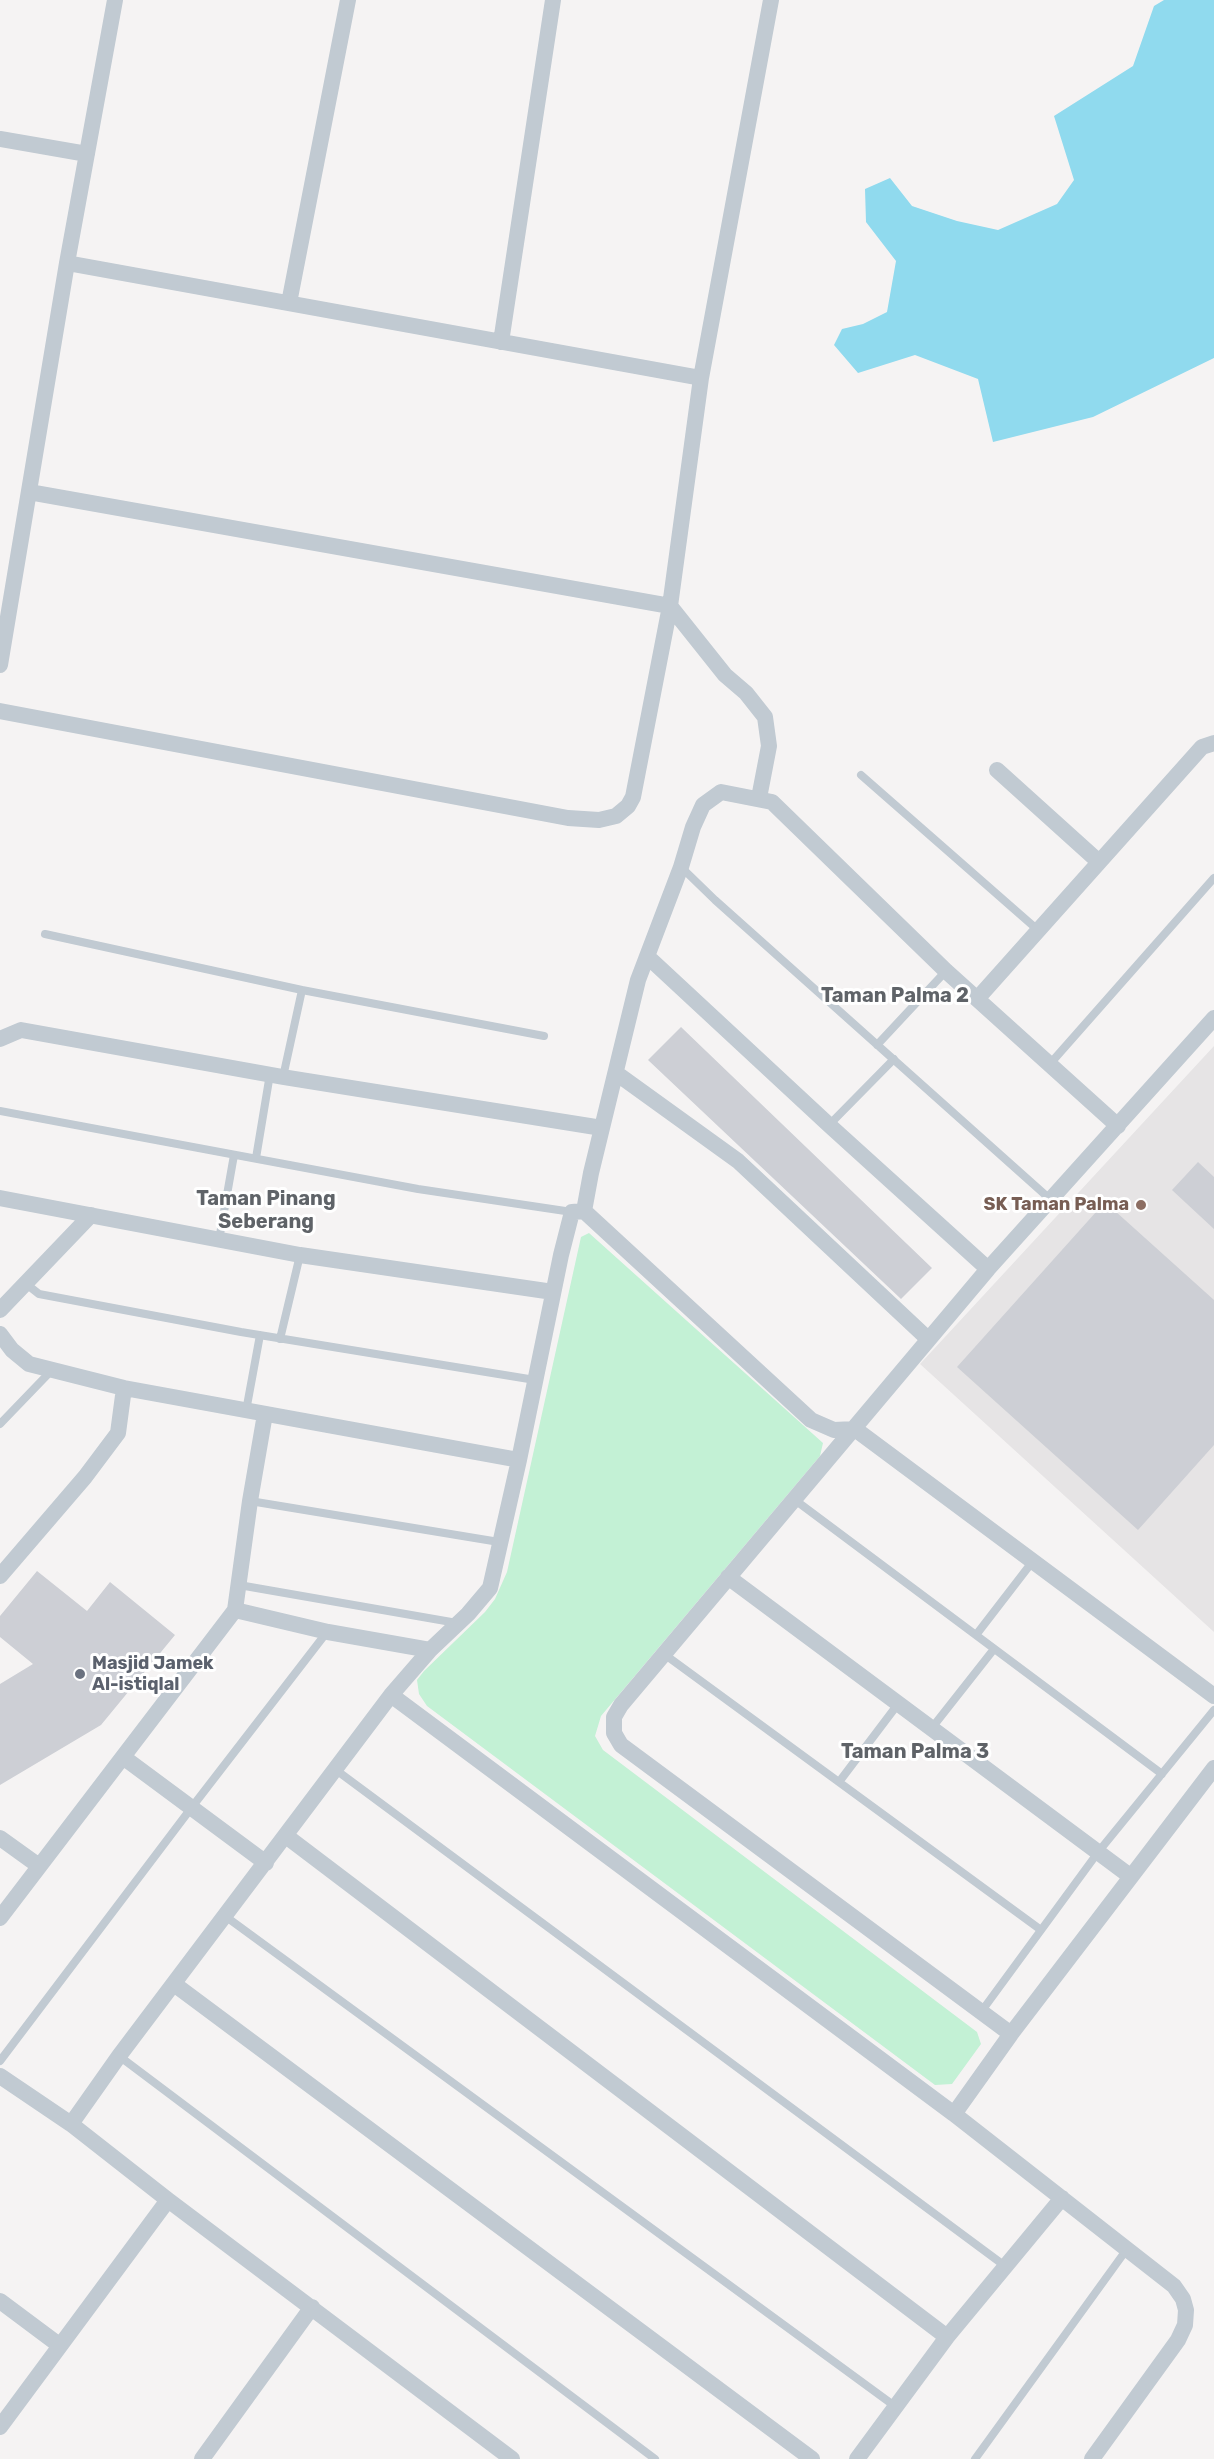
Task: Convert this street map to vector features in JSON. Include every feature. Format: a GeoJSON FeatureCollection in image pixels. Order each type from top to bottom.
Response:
{"type":"FeatureCollection","features":[{"type":"Feature","properties":{"kind":"street"},"geometry":{"type":"LineString","coordinates":[[0,665],[67,263],[115,0]]}},
{"type":"Feature","properties":{"kind":"street"},"geometry":{"type":"LineString","coordinates":[[289,303],[348,0]]}},
{"type":"Feature","properties":{"kind":"street"},"geometry":{"type":"LineString","coordinates":[[501,342],[553,0]]}},
{"type":"Feature","properties":{"kind":"street"},"geometry":{"type":"LineString","coordinates":[[0,711],[568,818],[599,820],[616,816],[628,806],[633,797],[670,606],[701,378],[771,0]]}},
{"type":"Feature","properties":{"kind":"street"},"geometry":{"type":"LineString","coordinates":[[0,139],[87,154]]}},
{"type":"Feature","properties":{"kind":"street"},"geometry":{"type":"LineString","coordinates":[[67,263],[701,378]]}},
{"type":"Feature","properties":{"kind":"street"},"geometry":{"type":"LineString","coordinates":[[29,492],[670,606],[725,675],[746,693],[765,717],[769,746],[759,798]]}},
{"type":"Feature","properties":{"kind":"street"},"geometry":{"type":"LineString","coordinates":[[977,999],[1202,747],[1214,743]]}},
{"type":"Feature","properties":{"kind":"street"},"geometry":{"type":"LineString","coordinates":[[997,770],[1098,862]]}},
{"type":"Feature","properties":{"kind":"street"},"geometry":{"type":"LineString","coordinates":[[71,2124],[119,2056],[391,1695],[430,1650],[459,1623],[490,1588],[553,1292],[602,1128],[638,980],[703,805],[721,792],[772,802],[946,971],[1118,1126]]}},
{"type":"Feature","properties":{"kind":"street"},"geometry":{"type":"LineString","coordinates":[[648,957],[988,1269]]}},
{"type":"Feature","properties":{"kind":"street"},"geometry":{"type":"LineString","coordinates":[[1011,2034],[621,1744],[614,1732],[614,1718],[621,1705],[855,1429],[927,1339],[1214,1018]]}},
{"type":"Feature","properties":{"kind":"street"},"geometry":{"type":"LineString","coordinates":[[0,1039],[21,1030],[602,1128]]}},
{"type":"Feature","properties":{"kind":"street"},"geometry":{"type":"LineString","coordinates":[[616,1073],[738,1161],[927,1339]]}},
{"type":"Feature","properties":{"kind":"street"},"geometry":{"type":"LineString","coordinates":[[0,1198],[300,1255],[553,1292]]}},
{"type":"Feature","properties":{"kind":"street"},"geometry":{"type":"LineString","coordinates":[[578,1211],[811,1420],[834,1430],[855,1429],[1214,1696]]}},
{"type":"Feature","properties":{"kind":"street"},"geometry":{"type":"LineString","coordinates":[[0,1310],[91,1215]]}},
{"type":"Feature","properties":{"kind":"street"},"geometry":{"type":"LineString","coordinates":[[0,1334],[12,1350],[29,1364],[124,1388],[519,1460]]}},
{"type":"Feature","properties":{"kind":"street"},"geometry":{"type":"LineString","coordinates":[[3,1570],[85,1477],[118,1433],[124,1388]]}},
{"type":"Feature","properties":{"kind":"street"},"geometry":{"type":"LineString","coordinates":[[0,1918],[236,1610],[250,1501],[265,1414]]}},
{"type":"Feature","properties":{"kind":"street"},"geometry":{"type":"LineString","coordinates":[[728,1577],[1130,1876]]}},
{"type":"Feature","properties":{"kind":"street"},"geometry":{"type":"LineString","coordinates":[[236,1610],[328,1632],[430,1650]]}},
{"type":"Feature","properties":{"kind":"street"},"geometry":{"type":"LineString","coordinates":[[391,1695],[954,2114],[1174,2286],[1183,2299],[1186,2310],[1185,2325],[1178,2340],[1101,2456]]}},
{"type":"Feature","properties":{"kind":"street"},"geometry":{"type":"LineString","coordinates":[[123,1757],[266,1863]]}},
{"type":"Feature","properties":{"kind":"street"},"geometry":{"type":"LineString","coordinates":[[954,2114],[1011,2034],[1214,1768]]}},
{"type":"Feature","properties":{"kind":"street"},"geometry":{"type":"LineString","coordinates":[[286,1836],[947,2337]]}},
{"type":"Feature","properties":{"kind":"street"},"geometry":{"type":"LineString","coordinates":[[0,1838],[39,1866]]}},
{"type":"Feature","properties":{"kind":"street"},"geometry":{"type":"LineString","coordinates":[[174,1984],[812,2459]]}},
{"type":"Feature","properties":{"kind":"street"},"geometry":{"type":"LineString","coordinates":[[0,2076],[71,2124],[168,2200],[512,2459]]}},
{"type":"Feature","properties":{"kind":"street"},"geometry":{"type":"LineString","coordinates":[[857,2459],[947,2337],[1062,2198]]}},
{"type":"Feature","properties":{"kind":"street"},"geometry":{"type":"LineString","coordinates":[[0,2427],[168,2200]]}},
{"type":"Feature","properties":{"kind":"street"},"geometry":{"type":"LineString","coordinates":[[0,2301],[59,2345]]}},
{"type":"Feature","properties":{"kind":"street"},"geometry":{"type":"LineString","coordinates":[[202,2459],[312,2307]]}},
{"type":"Feature","properties":{"kind":"lane"},"geometry":{"type":"LineString","coordinates":[[861,775],[1040,931]]}},
{"type":"Feature","properties":{"kind":"lane"},"geometry":{"type":"LineString","coordinates":[[681,867],[1051,1200]]}},
{"type":"Feature","properties":{"kind":"lane"},"geometry":{"type":"LineString","coordinates":[[1049,1065],[1214,878]]}},
{"type":"Feature","properties":{"kind":"lane"},"geometry":{"type":"LineString","coordinates":[[45,934],[302,990],[544,1036]]}},
{"type":"Feature","properties":{"kind":"lane"},"geometry":{"type":"LineString","coordinates":[[877,1045],[946,971]]}},
{"type":"Feature","properties":{"kind":"lane"},"geometry":{"type":"LineString","coordinates":[[256,1158],[302,990]]}},
{"type":"Feature","properties":{"kind":"lane"},"geometry":{"type":"LineString","coordinates":[[829,1125],[894,1059]]}},
{"type":"Feature","properties":{"kind":"lane"},"geometry":{"type":"LineString","coordinates":[[0,1111],[418,1189],[578,1211]]}},
{"type":"Feature","properties":{"kind":"lane"},"geometry":{"type":"LineString","coordinates":[[219,1240],[234,1155]]}},
{"type":"Feature","properties":{"kind":"lane"},"geometry":{"type":"LineString","coordinates":[[280,1339],[300,1255]]}},
{"type":"Feature","properties":{"kind":"lane"},"geometry":{"type":"LineString","coordinates":[[25,1283],[39,1294],[280,1339],[535,1380]]}},
{"type":"Feature","properties":{"kind":"lane"},"geometry":{"type":"LineString","coordinates":[[246,1411],[260,1335]]}},
{"type":"Feature","properties":{"kind":"lane"},"geometry":{"type":"LineString","coordinates":[[0,1424],[53,1369]]}},
{"type":"Feature","properties":{"kind":"lane"},"geometry":{"type":"LineString","coordinates":[[795,1500],[1162,1774]]}},
{"type":"Feature","properties":{"kind":"lane"},"geometry":{"type":"LineString","coordinates":[[250,1501],[499,1542]]}},
{"type":"Feature","properties":{"kind":"lane"},"geometry":{"type":"LineString","coordinates":[[976,1635],[1033,1561]]}},
{"type":"Feature","properties":{"kind":"lane"},"geometry":{"type":"LineString","coordinates":[[238,1585],[459,1623]]}},
{"type":"Feature","properties":{"kind":"lane"},"geometry":{"type":"LineString","coordinates":[[0,2061],[328,1632]]}},
{"type":"Feature","properties":{"kind":"lane"},"geometry":{"type":"LineString","coordinates":[[931,1729],[994,1649]]}},
{"type":"Feature","properties":{"kind":"lane"},"geometry":{"type":"LineString","coordinates":[[664,1654],[1041,1930]]}},
{"type":"Feature","properties":{"kind":"lane"},"geometry":{"type":"LineString","coordinates":[[839,1782],[898,1704]]}},
{"type":"Feature","properties":{"kind":"lane"},"geometry":{"type":"LineString","coordinates":[[981,2012],[1099,1851],[1214,1710]]}},
{"type":"Feature","properties":{"kind":"lane"},"geometry":{"type":"LineString","coordinates":[[336,1770],[1005,2266]]}},
{"type":"Feature","properties":{"kind":"lane"},"geometry":{"type":"LineString","coordinates":[[225,1916],[896,2407]]}},
{"type":"Feature","properties":{"kind":"lane"},"geometry":{"type":"LineString","coordinates":[[119,2056],[655,2459]]}},
{"type":"Feature","properties":{"kind":"lane"},"geometry":{"type":"LineString","coordinates":[[975,2459],[1127,2248]]}},
{"type":"Feature","properties":{"kind":"shaded area","name":"SK Taman Palma"},"geometry":{"type":"Polygon","coordinates":[[[1214,1046],[1214,1632],[920,1364],[1214,1046]]]}},
{"type":"Feature","properties":{"kind":"green space"},"geometry":{"type":"Polygon","coordinates":[[[589,1233],[823,1443],[820,1456],[601,1716],[595,1736],[603,1750],[977,2032],[981,2044],[952,2084],[935,2085],[427,1706],[419,1694],[417,1680],[485,1612],[495,1599],[507,1572],[581,1237],[589,1233]]]}},
{"type":"Feature","properties":{"kind":"water"},"geometry":{"type":"Polygon","coordinates":[[[1164,0],[1214,0],[1214,358],[1093,417],[993,442],[978,379],[915,355],[858,373],[834,345],[842,329],[863,324],[887,312],[896,261],[866,222],[865,189],[890,178],[912,206],[957,221],[998,230],[1057,204],[1074,180],[1054,116],[1133,66],[1154,6],[1164,0]]]}},
{"type":"Feature","properties":{"kind":"building"},"geometry":{"type":"Polygon","coordinates":[[[681,1027],[932,1268],[901,1299],[648,1060],[681,1027]]]}},
{"type":"Feature","properties":{"kind":"building"},"geometry":{"type":"Polygon","coordinates":[[[1198,1162],[1214,1177],[1214,1229],[1172,1190],[1198,1162]]]}},
{"type":"Feature","properties":{"kind":"building"},"geometry":{"type":"Polygon","coordinates":[[[1105,1202],[1214,1300],[1214,1445],[1138,1530],[957,1367],[1105,1202]]]}},
{"type":"Feature","properties":{"kind":"building","name":"Masjid Jamek Al-istiqlal"},"geometry":{"type":"Polygon","coordinates":[[[37,1571],[87,1611],[110,1582],[175,1635],[101,1725],[0,1785],[0,1684],[33,1664],[0,1637],[0,1616],[37,1571]]]}},
{"type":"Feature","properties":{"kind":"place","name":"SK Taman Palma"},"geometry":{"type":"Point","coordinates":[1141,1205]}},
{"type":"Feature","properties":{"kind":"place","name":"Masjid Jamek Al-istiqlal"},"geometry":{"type":"Point","coordinates":[80,1674]}},
{"type":"Feature","properties":{"kind":"district","name":"Taman Palma 2"},"geometry":{"type":"Point","coordinates":[895,996]}},
{"type":"Feature","properties":{"kind":"district","name":"Taman Pinang Seberang"},"geometry":{"type":"Point","coordinates":[266,1210]}},
{"type":"Feature","properties":{"kind":"district","name":"Taman Palma 3"},"geometry":{"type":"Point","coordinates":[915,1752]}}]}
